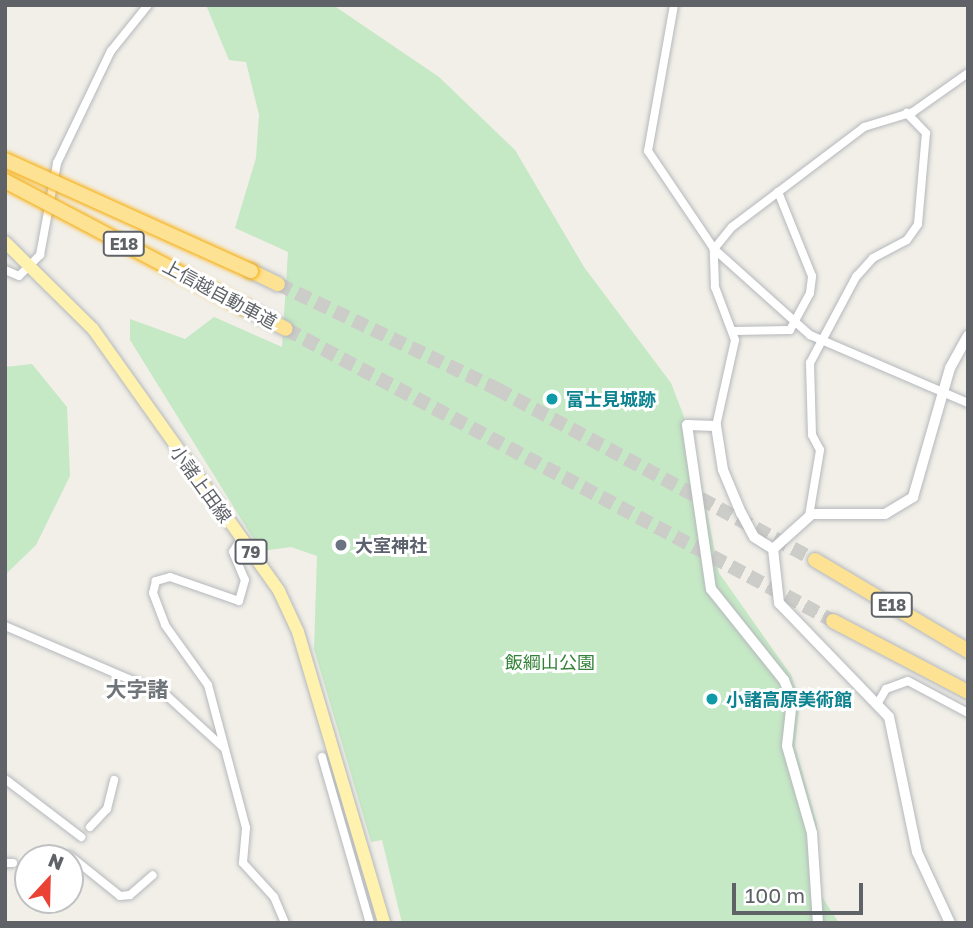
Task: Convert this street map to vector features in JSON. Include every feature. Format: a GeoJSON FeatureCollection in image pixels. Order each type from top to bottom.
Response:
{"type":"FeatureCollection","features":[{"type":"Feature","properties":{"kind":"highway","name":"上信越自動車道"},"geometry":{"type":"LineString","coordinates":[[5,160],[278,284]]}},
{"type":"Feature","properties":{"kind":"highway","name":"上信越自動車道"},"geometry":{"type":"LineString","coordinates":[[5,181],[286,329]]}},
{"type":"Feature","properties":{"kind":"highway","name":"E18"},"geometry":{"type":"LineString","coordinates":[[815,560],[968,651]]}},
{"type":"Feature","properties":{"kind":"highway","name":"E18"},"geometry":{"type":"LineString","coordinates":[[833,621],[968,692]]}},
{"type":"Feature","properties":{"kind":"main road","name":"小諸上田線"},"geometry":{"type":"LineString","coordinates":[[5,242],[32,265],[93,329],[279,591],[298,632],[384,923]]}},
{"type":"Feature","properties":{"kind":"street"},"geometry":{"type":"LineString","coordinates":[[5,270],[19,275],[32,265],[47,240],[52,180],[70,134],[111,51],[148,5]]}},
{"type":"Feature","properties":{"kind":"street"},"geometry":{"type":"LineString","coordinates":[[674,5],[648,151],[714,249],[796,321],[824,341],[968,402]]}},
{"type":"Feature","properties":{"kind":"street"},"geometry":{"type":"LineString","coordinates":[[773,549],[754,537],[723,470],[716,426],[733,331],[715,287],[714,249],[732,226],[864,127],[907,113],[968,73]]}},
{"type":"Feature","properties":{"kind":"street"},"geometry":{"type":"LineString","coordinates":[[809,516],[820,450],[812,435],[810,363],[856,277],[918,224],[926,133],[907,113]]}},
{"type":"Feature","properties":{"kind":"street"},"geometry":{"type":"LineString","coordinates":[[733,331],[775,332],[796,321],[812,276],[778,192]]}},
{"type":"Feature","properties":{"kind":"street"},"geometry":{"type":"LineString","coordinates":[[773,549],[809,516],[828,511],[868,516],[904,506],[913,497],[942,393],[968,336]]}},
{"type":"Feature","properties":{"kind":"street"},"geometry":{"type":"LineString","coordinates":[[716,426],[694,421],[685,439],[697,484],[705,570],[711,589],[784,680],[792,700],[787,746],[813,833],[818,923]]}},
{"type":"Feature","properties":{"kind":"street"},"geometry":{"type":"LineString","coordinates":[[241,539],[233,552],[246,587],[239,601],[170,577],[156,582],[153,593],[165,625],[204,675],[246,828],[243,863],[274,897],[285,923]]}},
{"type":"Feature","properties":{"kind":"street"},"geometry":{"type":"LineString","coordinates":[[773,549],[779,603],[810,642],[879,701],[899,756],[917,852],[950,923]]}},
{"type":"Feature","properties":{"kind":"street"},"geometry":{"type":"LineString","coordinates":[[5,626],[61,655],[166,695],[223,747]]}},
{"type":"Feature","properties":{"kind":"street"},"geometry":{"type":"LineString","coordinates":[[879,701],[886,689],[908,681],[968,713]]}},
{"type":"Feature","properties":{"kind":"street"},"geometry":{"type":"LineString","coordinates":[[322,757],[370,923]]}},
{"type":"Feature","properties":{"kind":"street"},"geometry":{"type":"LineString","coordinates":[[5,779],[81,837]]}},
{"type":"Feature","properties":{"kind":"street"},"geometry":{"type":"LineString","coordinates":[[90,827],[107,809],[114,780]]}},
{"type":"Feature","properties":{"kind":"street"},"geometry":{"type":"LineString","coordinates":[[84,867],[120,895],[130,895],[153,875]]}},
{"type":"Feature","properties":{"kind":"green space","name":"飯綱山公園"},"geometry":{"type":"Polygon","coordinates":[[[206,5],[333,5],[439,77],[515,150],[584,267],[671,383],[693,440],[719,573],[791,675],[800,700],[795,746],[817,824],[817,889],[839,923],[402,923],[382,840],[371,842],[314,649],[317,556],[291,547],[261,551],[130,340],[130,319],[185,339],[214,317],[282,347],[288,252],[235,228],[256,158],[259,115],[246,62],[229,60],[206,5]]]}},
{"type":"Feature","properties":{"kind":"green space"},"geometry":{"type":"Polygon","coordinates":[[[32,364],[67,407],[70,476],[36,545],[5,575],[5,367],[32,364]]]}},
{"type":"Feature","properties":{"kind":"tunnel"},"geometry":{"type":"LineString","coordinates":[[278,284],[497,389],[815,560]]}},
{"type":"Feature","properties":{"kind":"tunnel"},"geometry":{"type":"LineString","coordinates":[[286,329],[833,621]]}},
{"type":"Feature","properties":{"kind":"place","name":"富士見城跡"},"geometry":{"type":"Point","coordinates":[552,399]}},
{"type":"Feature","properties":{"kind":"place","name":"大室神社"},"geometry":{"type":"Point","coordinates":[341,545]}},
{"type":"Feature","properties":{"kind":"place","name":"小諸高原美術館"},"geometry":{"type":"Point","coordinates":[712,699]}},
{"type":"Feature","properties":{"kind":"district","name":"大字諸"},"geometry":{"type":"Point","coordinates":[137,689]}}]}
